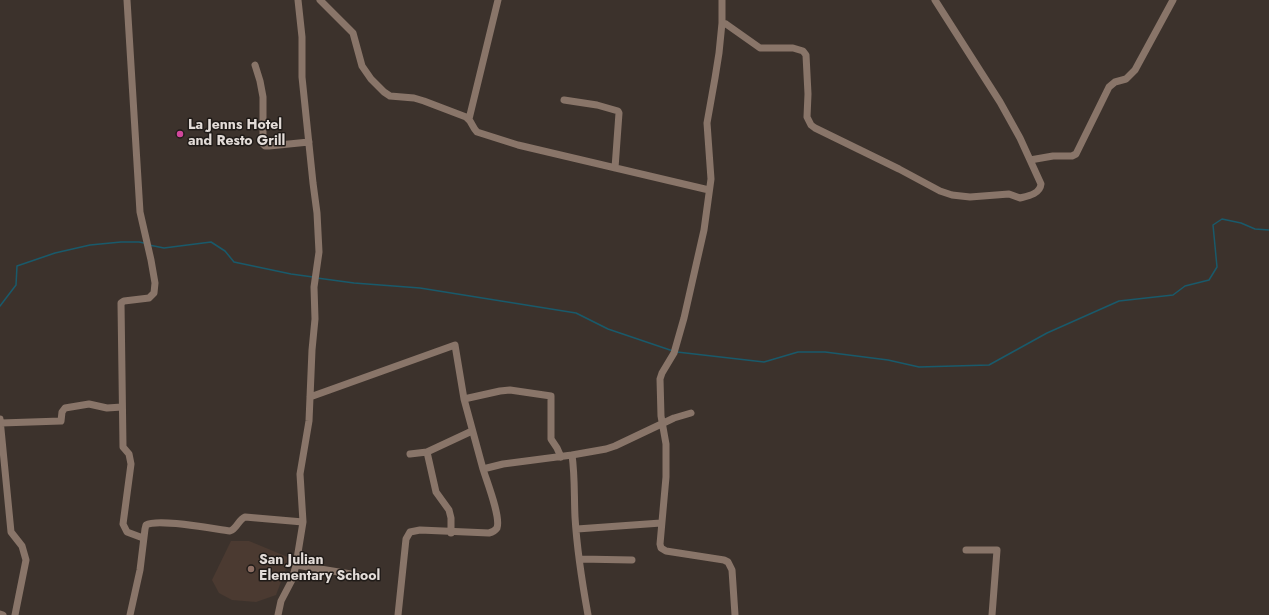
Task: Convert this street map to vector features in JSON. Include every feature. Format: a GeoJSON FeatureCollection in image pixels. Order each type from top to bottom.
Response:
{"type":"FeatureCollection","features":[{"type":"Feature","properties":{"kind":"street"},"geometry":{"type":"LineString","coordinates":[[127,0],[140,212],[155,283],[154,293],[150,298],[124,301],[121,303],[123,447],[129,454],[131,464],[123,524],[127,532],[143,538]]}},
{"type":"Feature","properties":{"kind":"street"},"geometry":{"type":"LineString","coordinates":[[278,615],[281,601],[292,580],[296,566],[303,522],[300,474],[309,421],[315,319],[314,287],[319,252],[317,213],[302,77],[302,37],[298,0]]}},
{"type":"Feature","properties":{"kind":"street"},"geometry":{"type":"LineString","coordinates":[[320,0],[353,33],[362,66],[371,79],[390,96],[414,98],[424,101],[469,119],[477,132],[518,145],[709,190]]}},
{"type":"Feature","properties":{"kind":"street"},"geometry":{"type":"LineString","coordinates":[[469,119],[498,0]]}},
{"type":"Feature","properties":{"kind":"street"},"geometry":{"type":"LineString","coordinates":[[722,0],[722,23],[716,78],[707,122],[711,179],[701,247],[675,350],[660,379],[661,416],[666,444],[666,478],[660,544],[663,550],[728,562],[732,570],[735,615]]}},
{"type":"Feature","properties":{"kind":"street"},"geometry":{"type":"LineString","coordinates":[[722,23],[726,24],[760,48],[793,48],[803,51],[806,55],[808,94],[807,117],[811,125],[940,191],[952,195],[970,197],[1009,194],[1020,198],[1035,193],[1040,187],[1040,184],[1020,138],[1000,102],[935,0]]}},
{"type":"Feature","properties":{"kind":"street"},"geometry":{"type":"LineString","coordinates":[[1030,160],[1053,156],[1072,156],[1076,154],[1109,87],[1115,82],[1126,79],[1135,70],[1172,0]]}},
{"type":"Feature","properties":{"kind":"street"},"geometry":{"type":"LineString","coordinates":[[255,64],[263,97],[263,144],[265,146],[269,146],[308,142]]}},
{"type":"Feature","properties":{"kind":"street"},"geometry":{"type":"LineString","coordinates":[[564,100],[597,105],[618,111],[615,168]]}},
{"type":"Feature","properties":{"kind":"street"},"geometry":{"type":"LineString","coordinates":[[310,397],[455,345],[464,399],[483,470],[493,499],[498,523],[496,529],[489,533],[414,530],[407,534],[398,615]]}},
{"type":"Feature","properties":{"kind":"street"},"geometry":{"type":"LineString","coordinates":[[464,399],[510,390],[551,396],[551,439],[561,456]]}},
{"type":"Feature","properties":{"kind":"street"},"geometry":{"type":"LineString","coordinates":[[15,615],[26,560],[22,546],[11,532],[0,421],[60,421],[62,412],[65,408],[88,404],[107,408],[122,406]]}},
{"type":"Feature","properties":{"kind":"street"},"geometry":{"type":"LineString","coordinates":[[483,470],[503,464],[606,449],[674,418],[691,413]]}},
{"type":"Feature","properties":{"kind":"street"},"geometry":{"type":"LineString","coordinates":[[410,454],[427,452],[472,432]]}},
{"type":"Feature","properties":{"kind":"street"},"geometry":{"type":"LineString","coordinates":[[427,452],[436,492],[449,510],[451,518],[451,532]]}},
{"type":"Feature","properties":{"kind":"street"},"geometry":{"type":"LineString","coordinates":[[572,455],[575,476],[576,529],[588,615]]}},
{"type":"Feature","properties":{"kind":"street"},"geometry":{"type":"LineString","coordinates":[[130,615],[140,570],[143,538],[146,525],[149,523],[164,523],[230,531],[233,530],[240,520],[245,517],[303,522]]}},
{"type":"Feature","properties":{"kind":"street"},"geometry":{"type":"LineString","coordinates":[[576,529],[662,523]]}},
{"type":"Feature","properties":{"kind":"street"},"geometry":{"type":"LineString","coordinates":[[966,550],[997,550],[992,615]]}},
{"type":"Feature","properties":{"kind":"street"},"geometry":{"type":"LineString","coordinates":[[580,559],[632,560]]}},
{"type":"Feature","properties":{"kind":"street"},"geometry":{"type":"LineString","coordinates":[[296,566],[363,576]]}},
{"type":"Feature","properties":{"kind":"shaded area","name":"San Julian Elementary School"},"geometry":{"type":"Polygon","coordinates":[[[231,541],[249,541],[290,558],[276,595],[256,602],[232,600],[219,593],[212,580],[231,541]]]}},
{"type":"Feature","properties":{"kind":"waterway"},"geometry":{"type":"LineString","coordinates":[[677,352],[764,362],[798,352],[825,352],[888,360],[919,367],[989,365],[1047,333],[1119,301],[1173,295],[1185,286],[1209,280],[1217,267],[1213,225],[1222,219],[1241,223],[1255,229],[1269,230]]}},
{"type":"Feature","properties":{"kind":"waterway"},"geometry":{"type":"LineString","coordinates":[[0,306],[16,285],[17,266],[55,253],[90,245],[121,242],[144,243]]}},
{"type":"Feature","properties":{"kind":"waterway"},"geometry":{"type":"LineString","coordinates":[[149,245],[164,248],[211,242],[225,251],[234,262],[313,277]]}},
{"type":"Feature","properties":{"kind":"waterway"},"geometry":{"type":"LineString","coordinates":[[317,278],[354,283],[420,288],[576,313],[608,329],[673,351]]}},
{"type":"Feature","properties":{"kind":"place","name":"La Jenns Hotel and Resto Grill"},"geometry":{"type":"Point","coordinates":[180,134]}},
{"type":"Feature","properties":{"kind":"place","name":"San Julian Elementary School"},"geometry":{"type":"Point","coordinates":[251,569]}}]}
